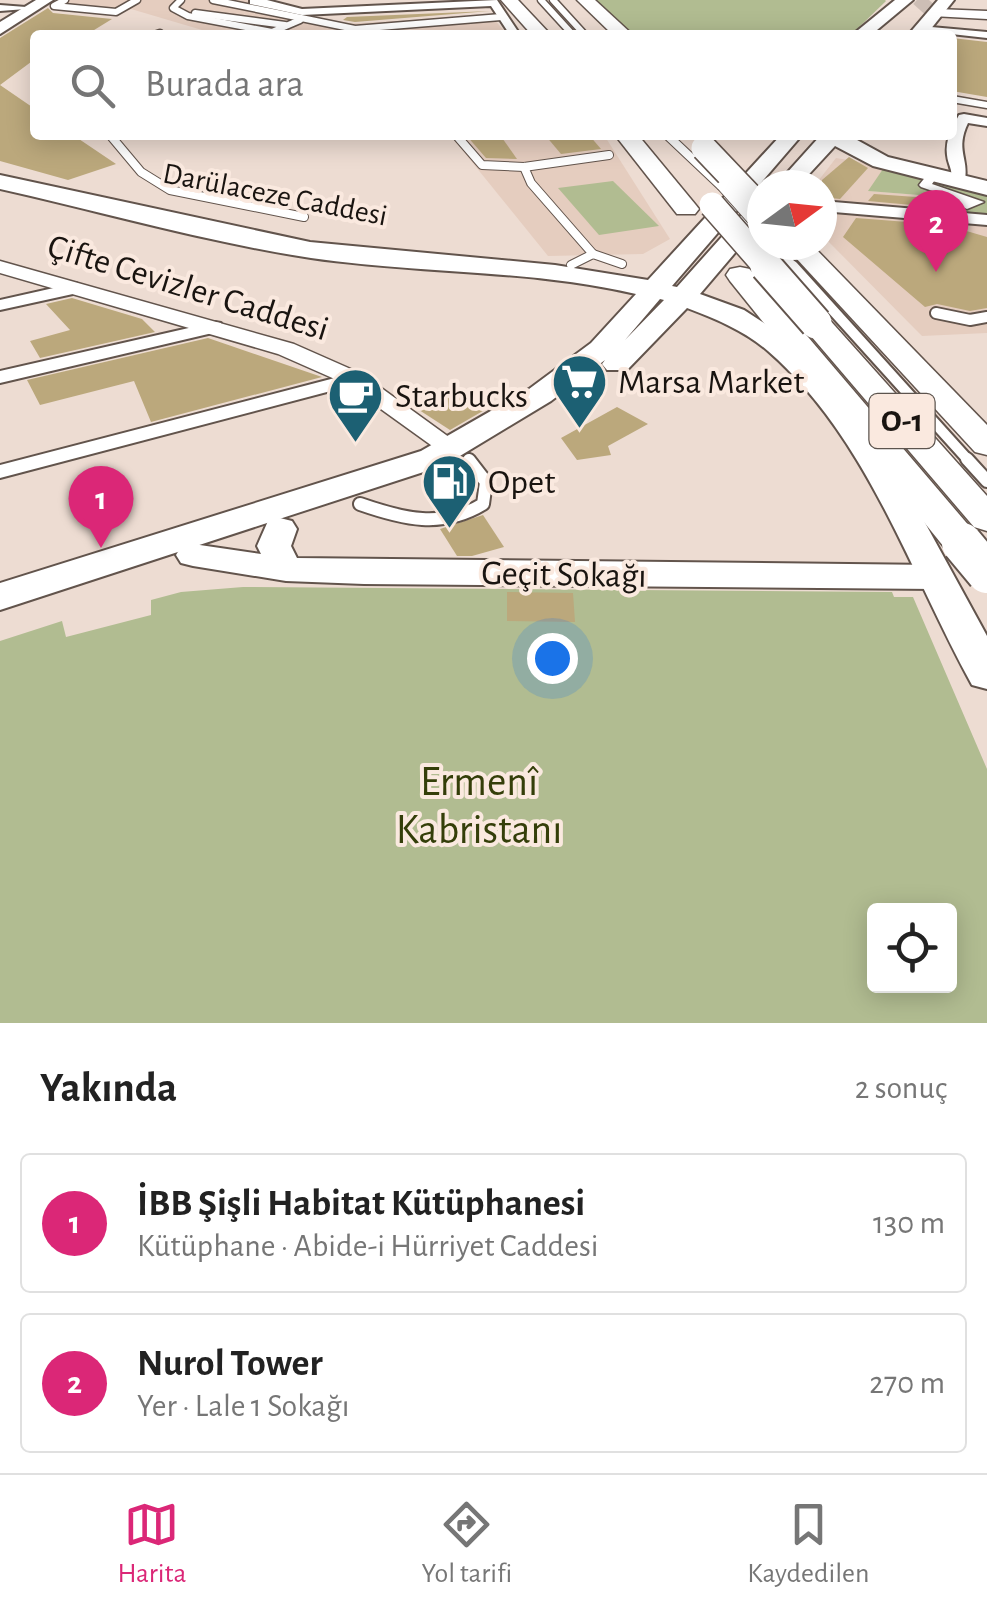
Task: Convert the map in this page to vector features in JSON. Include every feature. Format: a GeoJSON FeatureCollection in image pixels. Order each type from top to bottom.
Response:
{"type":"FeatureCollection","features":[{"type":"Feature","properties":{"kind":"highway"},"geometry":{"type":"LineString","coordinates":[[566,0],[594,30]]}},
{"type":"Feature","properties":{"kind":"highway"},"geometry":{"type":"LineString","coordinates":[[583,0],[610,30]]}},
{"type":"Feature","properties":{"kind":"highway"},"geometry":{"type":"LineString","coordinates":[[583,0],[618,30]]}},
{"type":"Feature","properties":{"kind":"highway"},"geometry":{"type":"LineString","coordinates":[[501,6],[528,9],[555,30]]}},
{"type":"Feature","properties":{"kind":"highway"},"geometry":{"type":"LineString","coordinates":[[634,140],[730,202],[740,275],[979,541],[987,576]]}},
{"type":"Feature","properties":{"kind":"highway","name":"O-1"},"geometry":{"type":"LineString","coordinates":[[657,140],[730,202],[838,316],[987,444]]}},
{"type":"Feature","properties":{"kind":"highway","name":"O-1"},"geometry":{"type":"LineString","coordinates":[[699,140],[730,202]]}},
{"type":"Feature","properties":{"kind":"highway","name":"O-1"},"geometry":{"type":"LineString","coordinates":[[806,260],[979,541]]}},
{"type":"Feature","properties":{"kind":"main road"},"geometry":{"type":"LineString","coordinates":[[0,29],[45,5]]}},
{"type":"Feature","properties":{"kind":"main road"},"geometry":{"type":"LineString","coordinates":[[874,30],[919,12]]}},
{"type":"Feature","properties":{"kind":"main road"},"geometry":{"type":"LineString","coordinates":[[889,30],[919,12]]}},
{"type":"Feature","properties":{"kind":"main road"},"geometry":{"type":"LineString","coordinates":[[901,30],[919,12]]}},
{"type":"Feature","properties":{"kind":"main road"},"geometry":{"type":"LineString","coordinates":[[666,283],[712,268],[730,202],[773,140]]}},
{"type":"Feature","properties":{"kind":"main road"},"geometry":{"type":"LineString","coordinates":[[0,614],[360,504],[565,404],[622,341],[694,241],[787,140]]}},
{"type":"Feature","properties":{"kind":"main road"},"geometry":{"type":"LineString","coordinates":[[789,170],[810,140]]}},
{"type":"Feature","properties":{"kind":"main road"},"geometry":{"type":"LineString","coordinates":[[801,170],[830,140]]}},
{"type":"Feature","properties":{"kind":"main road"},"geometry":{"type":"LineString","coordinates":[[839,140],[868,158],[985,196]]}},
{"type":"Feature","properties":{"kind":"main road","name":"Darülaceze Caddesi"},"geometry":{"type":"LineString","coordinates":[[0,170],[314,241],[581,266],[666,283],[746,323],[793,360],[868,455],[987,674]]}},
{"type":"Feature","properties":{"kind":"main road","name":"Darülaceze Caddesi"},"geometry":{"type":"LineString","coordinates":[[0,182],[312,251],[581,266]]}},
{"type":"Feature","properties":{"kind":"main road"},"geometry":{"type":"LineString","coordinates":[[581,266],[663,256],[694,241]]}},
{"type":"Feature","properties":{"kind":"main road"},"geometry":{"type":"LineString","coordinates":[[581,266],[597,286],[612,296],[621,312],[622,341]]}},
{"type":"Feature","properties":{"kind":"main road"},"geometry":{"type":"LineString","coordinates":[[622,341],[709,318],[746,323]]}},
{"type":"Feature","properties":{"kind":"main road"},"geometry":{"type":"LineString","coordinates":[[0,597],[460,454]]}},
{"type":"Feature","properties":{"kind":"main road"},"geometry":{"type":"LineString","coordinates":[[905,520],[940,550],[967,560],[979,541]]}},
{"type":"Feature","properties":{"kind":"main road"},"geometry":{"type":"LineString","coordinates":[[280,530],[274,546],[286,568]]}},
{"type":"Feature","properties":{"kind":"main road"},"geometry":{"type":"LineString","coordinates":[[148,552],[192,556]]}},
{"type":"Feature","properties":{"kind":"main road","name":"Geçit Sokağı"},"geometry":{"type":"LineString","coordinates":[[192,556],[286,568],[689,577],[936,577]]}},
{"type":"Feature","properties":{"kind":"main road"},"geometry":{"type":"LineString","coordinates":[[936,577],[987,576]]}},
{"type":"Feature","properties":{"kind":"street"},"geometry":{"type":"LineString","coordinates":[[262,0],[254,2],[302,12],[501,6],[512,30]]}},
{"type":"Feature","properties":{"kind":"street"},"geometry":{"type":"LineString","coordinates":[[0,8],[45,5]]}},
{"type":"Feature","properties":{"kind":"street"},"geometry":{"type":"LineString","coordinates":[[919,12],[987,14]]}},
{"type":"Feature","properties":{"kind":"street"},"geometry":{"type":"LineString","coordinates":[[919,12],[987,35]]}},
{"type":"Feature","properties":{"kind":"street"},"geometry":{"type":"LineString","coordinates":[[957,132],[964,118],[987,122]]}},
{"type":"Feature","properties":{"kind":"street"},"geometry":{"type":"LineString","coordinates":[[932,177],[926,185],[959,188],[955,140]]}},
{"type":"Feature","properties":{"kind":"street"},"geometry":{"type":"LineString","coordinates":[[837,207],[987,220]]}},
{"type":"Feature","properties":{"kind":"street","name":"Çifte Cevizler Caddesi"},"geometry":{"type":"LineString","coordinates":[[0,266],[286,349],[354,378],[460,454]]}},
{"type":"Feature","properties":{"kind":"street"},"geometry":{"type":"LineString","coordinates":[[0,305],[76,288]]}},
{"type":"Feature","properties":{"kind":"street"},"geometry":{"type":"LineString","coordinates":[[0,377],[214,326]]}},
{"type":"Feature","properties":{"kind":"street"},"geometry":{"type":"LineString","coordinates":[[0,472],[354,378]]}},
{"type":"Feature","properties":{"kind":"lane"},"geometry":{"type":"LineString","coordinates":[[45,5],[65,0]]}},
{"type":"Feature","properties":{"kind":"lane"},"geometry":{"type":"LineString","coordinates":[[45,5],[116,12],[137,0]]}},
{"type":"Feature","properties":{"kind":"lane"},"geometry":{"type":"LineString","coordinates":[[181,0],[173,8],[186,14],[262,30]]}},
{"type":"Feature","properties":{"kind":"lane"},"geometry":{"type":"LineString","coordinates":[[213,0],[355,29],[408,27],[501,6]]}},
{"type":"Feature","properties":{"kind":"lane"},"geometry":{"type":"LineString","coordinates":[[541,0],[568,30]]}},
{"type":"Feature","properties":{"kind":"lane"},"geometry":{"type":"LineString","coordinates":[[554,0],[581,30]]}},
{"type":"Feature","properties":{"kind":"lane"},"geometry":{"type":"LineString","coordinates":[[276,30],[302,20]]}},
{"type":"Feature","properties":{"kind":"lane"},"geometry":{"type":"LineString","coordinates":[[957,99],[987,104]]}},
{"type":"Feature","properties":{"kind":"lane"},"geometry":{"type":"LineString","coordinates":[[114,140],[141,172],[170,190],[304,217]]}},
{"type":"Feature","properties":{"kind":"lane"},"geometry":{"type":"LineString","coordinates":[[460,140],[482,165],[524,167],[609,156]]}},
{"type":"Feature","properties":{"kind":"lane"},"geometry":{"type":"LineString","coordinates":[[672,140],[730,202]]}},
{"type":"Feature","properties":{"kind":"lane"},"geometry":{"type":"LineString","coordinates":[[680,140],[730,202]]}},
{"type":"Feature","properties":{"kind":"lane"},"geometry":{"type":"LineString","coordinates":[[524,167],[581,266]]}},
{"type":"Feature","properties":{"kind":"lane"},"geometry":{"type":"LineString","coordinates":[[788,260],[987,480]]}},
{"type":"Feature","properties":{"kind":"lane"},"geometry":{"type":"LineString","coordinates":[[936,313],[970,320],[987,317]]}},
{"type":"Feature","properties":{"kind":"lane"},"geometry":{"type":"LineString","coordinates":[[360,504],[420,522],[472,512],[483,504],[486,482],[460,454]]}},
{"type":"Feature","properties":{"kind":"shaded area"},"geometry":{"type":"Polygon","coordinates":[[[59,0],[245,0],[341,24],[491,16],[504,30],[202,30],[131,9],[118,14],[51,5],[59,0]]]}},
{"type":"Feature","properties":{"kind":"shaded area"},"geometry":{"type":"Polygon","coordinates":[[[454,140],[607,140],[670,239],[643,254],[548,256],[454,140]]]}},
{"type":"Feature","properties":{"kind":"shaded area"},"geometry":{"type":"Polygon","coordinates":[[[836,158],[885,166],[869,191],[944,197],[947,215],[837,204],[837,170],[827,170],[836,158]]]}},
{"type":"Feature","properties":{"kind":"shaded area"},"geometry":{"type":"Polygon","coordinates":[[[837,213],[987,222],[987,333],[922,336],[837,250],[837,213]]]}},
{"type":"Feature","properties":{"kind":"green space"},"geometry":{"type":"Polygon","coordinates":[[[590,0],[886,1],[856,30],[623,30],[590,0]]]}},
{"type":"Feature","properties":{"kind":"green space"},"geometry":{"type":"Polygon","coordinates":[[[885,166],[987,194],[987,216],[947,215],[944,197],[868,191],[885,166]]]}},
{"type":"Feature","properties":{"kind":"green space"},"geometry":{"type":"Polygon","coordinates":[[[613,181],[659,226],[599,235],[558,188],[613,181]]]}},
{"type":"Feature","properties":{"kind":"green space","name":"Ermenî Kabristanı"},"geometry":{"type":"Polygon","coordinates":[[[243,587],[892,592],[894,597],[913,597],[987,769],[987,1023],[0,1023],[0,641],[62,621],[66,637],[151,615],[151,600],[181,592],[243,587]]]}},
{"type":"Feature","properties":{"kind":"building"},"geometry":{"type":"Polygon","coordinates":[[[48,8],[53,13],[112,19],[94,30],[30,30],[30,63],[0,85],[0,38],[48,8]]]}},
{"type":"Feature","properties":{"kind":"building"},"geometry":{"type":"Polygon","coordinates":[[[490,11],[355,22],[343,20],[347,17],[490,11]]]}},
{"type":"Feature","properties":{"kind":"building"},"geometry":{"type":"Polygon","coordinates":[[[957,39],[987,42],[987,97],[957,92],[957,39]]]}},
{"type":"Feature","properties":{"kind":"building"},"geometry":{"type":"Polygon","coordinates":[[[0,85],[30,106],[30,140],[80,140],[116,164],[68,180],[0,161],[0,85]]]}},
{"type":"Feature","properties":{"kind":"building"},"geometry":{"type":"Polygon","coordinates":[[[470,140],[504,140],[517,159],[486,158],[470,140]]]}},
{"type":"Feature","properties":{"kind":"building"},"geometry":{"type":"Polygon","coordinates":[[[549,140],[593,140],[601,149],[561,154],[549,140]]]}},
{"type":"Feature","properties":{"kind":"building"},"geometry":{"type":"Polygon","coordinates":[[[849,157],[868,168],[840,199],[837,170],[834,170],[849,157]]]}},
{"type":"Feature","properties":{"kind":"building"},"geometry":{"type":"Polygon","coordinates":[[[874,194],[944,199],[945,208],[868,201],[874,194]]]}},
{"type":"Feature","properties":{"kind":"building"},"geometry":{"type":"Polygon","coordinates":[[[856,218],[946,225],[987,237],[987,308],[970,311],[937,304],[925,307],[843,237],[856,218]]]}},
{"type":"Feature","properties":{"kind":"building"},"geometry":{"type":"Polygon","coordinates":[[[72,298],[142,319],[155,332],[40,358],[30,341],[70,330],[46,304],[72,298]]]}},
{"type":"Feature","properties":{"kind":"building"},"geometry":{"type":"Polygon","coordinates":[[[208,338],[322,377],[151,422],[134,381],[40,405],[27,380],[208,338]]]}},
{"type":"Feature","properties":{"kind":"building"},"geometry":{"type":"Polygon","coordinates":[[[456,388],[488,408],[450,430],[416,408],[456,388]]]}},
{"type":"Feature","properties":{"kind":"building"},"geometry":{"type":"Polygon","coordinates":[[[617,407],[648,424],[608,446],[611,455],[577,460],[561,438],[617,407]]]}},
{"type":"Feature","properties":{"kind":"building"},"geometry":{"type":"Polygon","coordinates":[[[483,515],[504,547],[457,556],[440,529],[483,515]]]}},
{"type":"Feature","properties":{"kind":"building"},"geometry":{"type":"Polygon","coordinates":[[[507,592],[573,593],[575,622],[507,621],[507,592]]]}},
{"type":"Feature","properties":{"kind":"tunnel"},"geometry":{"type":"LineString","coordinates":[[920,10],[929,0]]}},
{"type":"Feature","properties":{"kind":"place","name":"Nurol Tower"},"geometry":{"type":"Point","coordinates":[936,272]}},
{"type":"Feature","properties":{"kind":"place","name":"Marsa Market"},"geometry":{"type":"Point","coordinates":[579,431]}},
{"type":"Feature","properties":{"kind":"place","name":"Starbucks"},"geometry":{"type":"Point","coordinates":[356,445]}},
{"type":"Feature","properties":{"kind":"place","name":"Opet"},"geometry":{"type":"Point","coordinates":[449,531]}},
{"type":"Feature","properties":{"kind":"place","name":"İBB Şişli Habitat Kütüphanesi"},"geometry":{"type":"Point","coordinates":[101,548]}}]}
